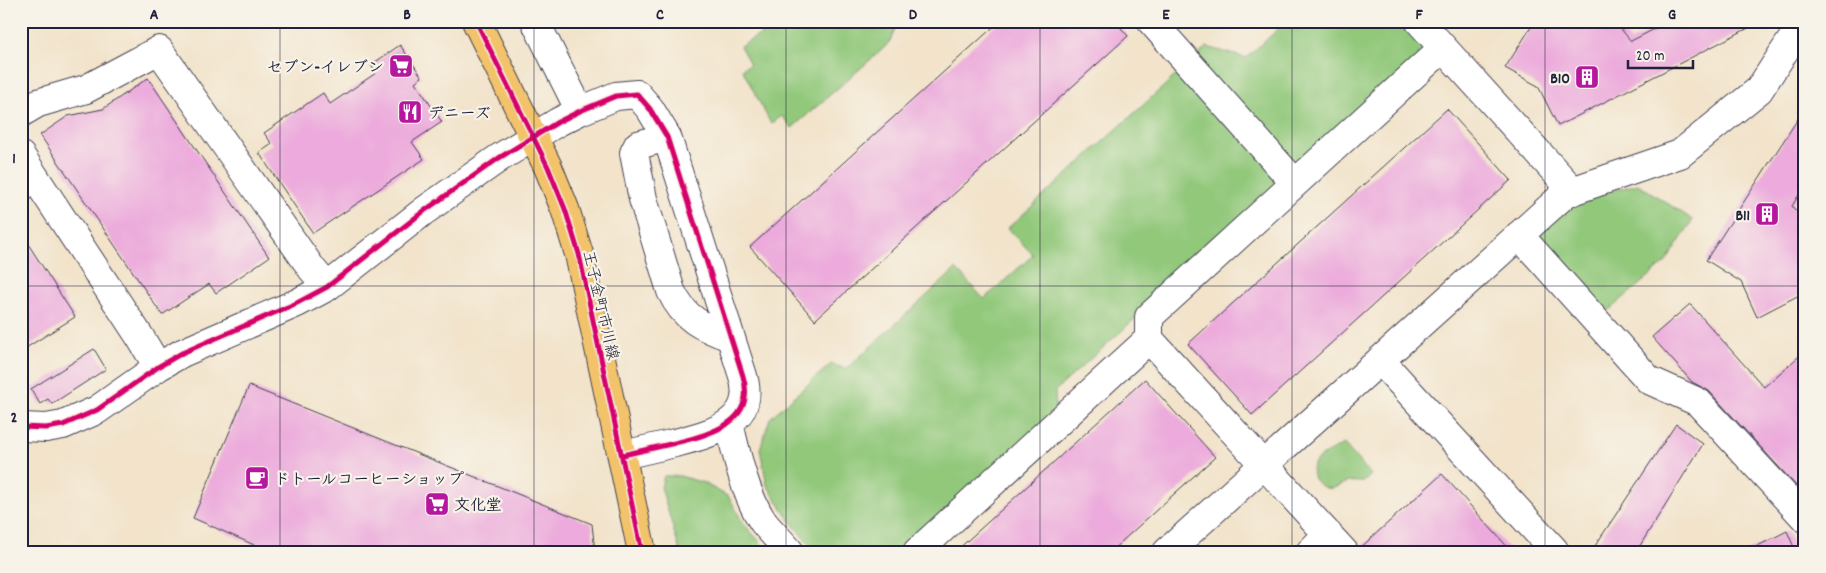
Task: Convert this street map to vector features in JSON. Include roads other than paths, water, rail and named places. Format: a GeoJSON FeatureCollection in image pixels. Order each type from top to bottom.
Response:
{"type":"FeatureCollection","features":[{"type":"Feature","properties":{"kind":"main road","name":"王子金町市川線"},"geometry":{"type":"LineString","coordinates":[[476,21],[534,138],[565,209],[579,254],[642,552]]}},
{"type":"Feature","properties":{"kind":"street"},"geometry":{"type":"LineString","coordinates":[[535,21],[580,111]]}},
{"type":"Feature","properties":{"kind":"street"},"geometry":{"type":"LineString","coordinates":[[1151,21],[1295,184]]}},
{"type":"Feature","properties":{"kind":"street"},"geometry":{"type":"LineString","coordinates":[[1419,21],[1572,191]]}},
{"type":"Feature","properties":{"kind":"street"},"geometry":{"type":"LineString","coordinates":[[1181,547],[1263,465],[1566,193],[1680,154],[1759,90],[1804,21]]}},
{"type":"Feature","properties":{"kind":"street"},"geometry":{"type":"LineString","coordinates":[[1327,546],[1263,465],[1149,339],[1149,317],[1443,48]]}},
{"type":"Feature","properties":{"kind":"street"},"geometry":{"type":"LineString","coordinates":[[21,113],[38,103],[86,89],[159,50],[312,269],[327,287]]}},
{"type":"Feature","properties":{"kind":"street"},"geometry":{"type":"LineString","coordinates":[[21,427],[46,428],[63,425],[89,414],[182,353],[296,303],[327,287],[424,211],[499,158],[558,122],[580,111],[616,96],[637,94],[650,109],[667,137],[746,386],[747,397],[738,416],[729,423],[698,437],[623,455]]}},
{"type":"Feature","properties":{"kind":"street"},"geometry":{"type":"LineString","coordinates":[[667,137],[638,145],[634,154],[643,199],[668,281],[677,304],[688,317],[701,325],[730,337]]}},
{"type":"Feature","properties":{"kind":"street"},"geometry":{"type":"LineString","coordinates":[[21,156],[158,367]]}},
{"type":"Feature","properties":{"kind":"street"},"geometry":{"type":"LineString","coordinates":[[1519,235],[1648,380],[1698,402],[1805,518]]}},
{"type":"Feature","properties":{"kind":"street"},"geometry":{"type":"LineString","coordinates":[[916,552],[1149,339]]}},
{"type":"Feature","properties":{"kind":"street"},"geometry":{"type":"LineString","coordinates":[[1380,360],[1554,550]]}},
{"type":"Feature","properties":{"kind":"street"},"geometry":{"type":"LineString","coordinates":[[729,423],[754,506],[764,522],[790,552]]}},
{"type":"Feature","properties":{"kind":"place","name":"セブン-イレブン"},"geometry":{"type":"Point","coordinates":[401,66]}},
{"type":"Feature","properties":{"kind":"place","name":"B10"},"geometry":{"type":"Point","coordinates":[1587,77]}},
{"type":"Feature","properties":{"kind":"place","name":"デニーズ"},"geometry":{"type":"Point","coordinates":[410,112]}},
{"type":"Feature","properties":{"kind":"place","name":"B11"},"geometry":{"type":"Point","coordinates":[1767,214]}},
{"type":"Feature","properties":{"kind":"place","name":"ドトールコーヒーショップ"},"geometry":{"type":"Point","coordinates":[257,478]}},
{"type":"Feature","properties":{"kind":"place","name":"文化堂"},"geometry":{"type":"Point","coordinates":[437,504]}}]}
